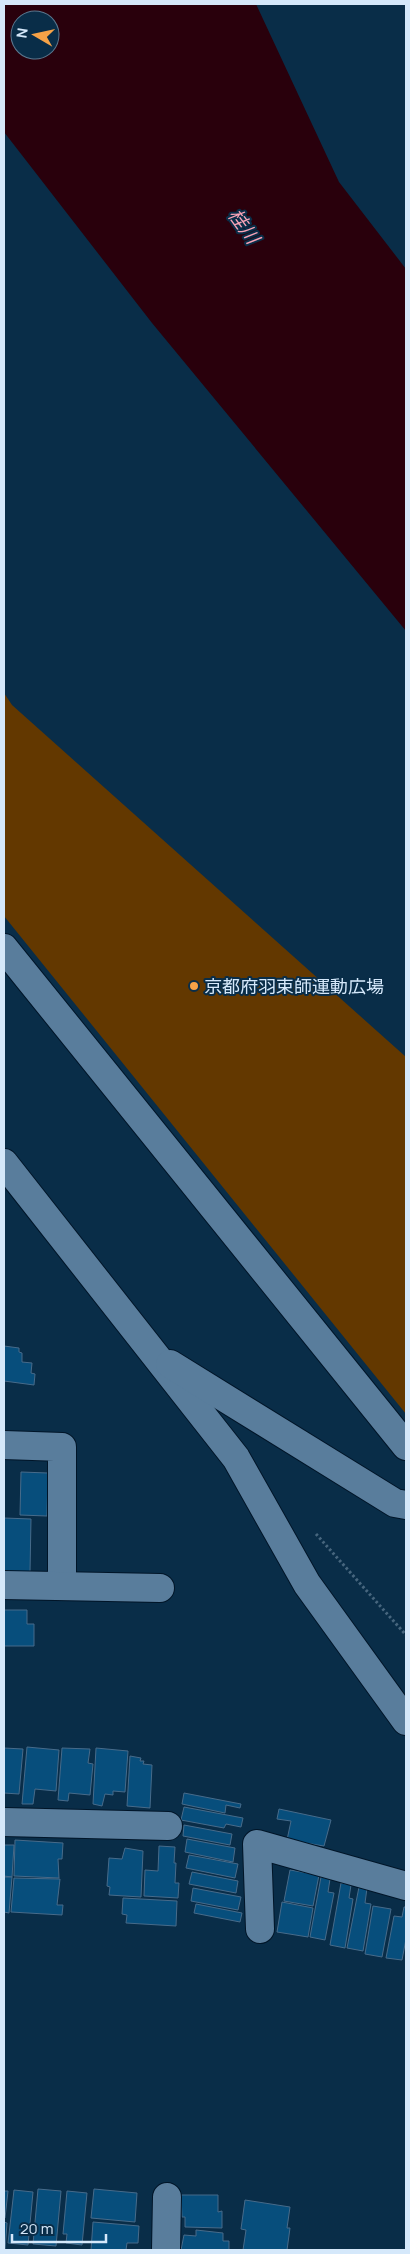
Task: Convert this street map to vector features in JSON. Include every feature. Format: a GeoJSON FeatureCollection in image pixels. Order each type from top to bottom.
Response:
{"type":"FeatureCollection","features":[{"type":"Feature","properties":{"kind":"street"},"geometry":{"type":"LineString","coordinates":[[4,948],[406,1446]]}},
{"type":"Feature","properties":{"kind":"street"},"geometry":{"type":"LineString","coordinates":[[4,1163],[236,1458],[307,1584],[406,1721]]}},
{"type":"Feature","properties":{"kind":"street"},"geometry":{"type":"LineString","coordinates":[[156,1356],[395,1503],[406,1505]]}},
{"type":"Feature","properties":{"kind":"street"},"geometry":{"type":"LineString","coordinates":[[4,1445],[62,1447],[62,1586]]}},
{"type":"Feature","properties":{"kind":"street"},"geometry":{"type":"LineString","coordinates":[[4,1585],[160,1588]]}},
{"type":"Feature","properties":{"kind":"street"},"geometry":{"type":"LineString","coordinates":[[4,1822],[168,1826]]}},
{"type":"Feature","properties":{"kind":"street"},"geometry":{"type":"LineString","coordinates":[[260,1929],[257,1844],[406,1886]]}},
{"type":"Feature","properties":{"kind":"street"},"geometry":{"type":"LineString","coordinates":[[166,2250],[167,2198]]}},
{"type":"Feature","properties":{"kind":"path"},"geometry":{"type":"LineString","coordinates":[[313,1531],[406,1635]]}},
{"type":"Feature","properties":{"kind":"shaded area","name":"京都府羽束師運動広場"},"geometry":{"type":"Polygon","coordinates":[[[4,693],[12,705],[406,1057],[406,1414],[4,916],[4,693]]]}},
{"type":"Feature","properties":{"kind":"water","name":"桂川"},"geometry":{"type":"Polygon","coordinates":[[[4,4],[256,4],[339,182],[406,269],[406,631],[152,323],[4,132],[4,4]]]}},
{"type":"Feature","properties":{"kind":"building"},"geometry":{"type":"Polygon","coordinates":[[[4,1346],[19,1348],[19,1352],[22,1353],[22,1362],[32,1363],[31,1373],[35,1374],[34,1385],[4,1381],[4,1346]]]}},
{"type":"Feature","properties":{"kind":"building"},"geometry":{"type":"Polygon","coordinates":[[[21,1472],[48,1473],[47,1516],[20,1515],[21,1472]]]}},
{"type":"Feature","properties":{"kind":"building"},"geometry":{"type":"Polygon","coordinates":[[[4,1518],[31,1519],[30,1572],[4,1572],[4,1518]]]}},
{"type":"Feature","properties":{"kind":"building"},"geometry":{"type":"Polygon","coordinates":[[[4,1610],[27,1610],[27,1624],[34,1624],[34,1646],[4,1646],[4,1610]]]}},
{"type":"Feature","properties":{"kind":"building"},"geometry":{"type":"Polygon","coordinates":[[[27,1747],[59,1750],[56,1791],[35,1789],[33,1804],[22,1804],[27,1747]]]}},
{"type":"Feature","properties":{"kind":"building"},"geometry":{"type":"Polygon","coordinates":[[[4,1748],[23,1749],[19,1794],[4,1793],[4,1748]]]}},
{"type":"Feature","properties":{"kind":"building"},"geometry":{"type":"Polygon","coordinates":[[[62,1748],[90,1749],[88,1763],[93,1764],[90,1795],[69,1793],[68,1801],[58,1800],[62,1748]]]}},
{"type":"Feature","properties":{"kind":"building"},"geometry":{"type":"Polygon","coordinates":[[[96,1748],[128,1751],[125,1792],[113,1791],[113,1795],[105,1794],[102,1806],[93,1804],[96,1748]]]}},
{"type":"Feature","properties":{"kind":"building"},"geometry":{"type":"Polygon","coordinates":[[[130,1756],[141,1758],[140,1761],[144,1761],[143,1764],[152,1765],[150,1808],[127,1806],[130,1756]]]}},
{"type":"Feature","properties":{"kind":"building"},"geometry":{"type":"Polygon","coordinates":[[[184,1793],[241,1804],[240,1808],[226,1805],[225,1813],[182,1804],[184,1793]]]}},
{"type":"Feature","properties":{"kind":"building"},"geometry":{"type":"Polygon","coordinates":[[[184,1807],[243,1818],[241,1827],[226,1824],[224,1828],[181,1820],[184,1807]]]}},
{"type":"Feature","properties":{"kind":"building"},"geometry":{"type":"Polygon","coordinates":[[[279,1809],[331,1820],[324,1846],[287,1840],[291,1821],[277,1819],[279,1809]]]}},
{"type":"Feature","properties":{"kind":"building"},"geometry":{"type":"Polygon","coordinates":[[[184,1825],[232,1834],[230,1845],[183,1836],[184,1825]]]}},
{"type":"Feature","properties":{"kind":"building"},"geometry":{"type":"Polygon","coordinates":[[[187,1839],[235,1848],[233,1862],[185,1852],[187,1839]]]}},
{"type":"Feature","properties":{"kind":"building"},"geometry":{"type":"Polygon","coordinates":[[[15,1840],[63,1843],[62,1859],[58,1859],[59,1878],[14,1876],[15,1840]]]}},
{"type":"Feature","properties":{"kind":"building"},"geometry":{"type":"Polygon","coordinates":[[[4,1845],[14,1845],[12,1877],[4,1876],[4,1845]]]}},
{"type":"Feature","properties":{"kind":"building"},"geometry":{"type":"Polygon","coordinates":[[[159,1846],[175,1847],[175,1883],[179,1883],[178,1898],[144,1896],[145,1870],[158,1871],[159,1846]]]}},
{"type":"Feature","properties":{"kind":"building"},"geometry":{"type":"Polygon","coordinates":[[[125,1848],[143,1851],[141,1897],[109,1895],[110,1887],[107,1886],[109,1858],[122,1859],[125,1848]]]}},
{"type":"Feature","properties":{"kind":"building"},"geometry":{"type":"Polygon","coordinates":[[[189,1855],[238,1864],[235,1878],[186,1868],[189,1855]]]}},
{"type":"Feature","properties":{"kind":"building"},"geometry":{"type":"Polygon","coordinates":[[[290,1870],[319,1875],[313,1906],[284,1901],[290,1870]]]}},
{"type":"Feature","properties":{"kind":"building"},"geometry":{"type":"Polygon","coordinates":[[[192,1872],[238,1881],[236,1893],[189,1884],[192,1872]]]}},
{"type":"Feature","properties":{"kind":"building"},"geometry":{"type":"Polygon","coordinates":[[[4,1877],[12,1877],[9,1913],[4,1912],[4,1877]]]}},
{"type":"Feature","properties":{"kind":"building"},"geometry":{"type":"Polygon","coordinates":[[[321,1877],[330,1879],[328,1892],[334,1893],[325,1940],[310,1937],[321,1877]]]}},
{"type":"Feature","properties":{"kind":"building"},"geometry":{"type":"Polygon","coordinates":[[[14,1878],[60,1879],[57,1905],[63,1905],[62,1915],[11,1912],[14,1878]]]}},
{"type":"Feature","properties":{"kind":"building"},"geometry":{"type":"Polygon","coordinates":[[[341,1883],[351,1885],[349,1898],[353,1899],[345,1948],[330,1945],[341,1883]]]}},
{"type":"Feature","properties":{"kind":"building"},"geometry":{"type":"Polygon","coordinates":[[[359,1887],[367,1888],[365,1903],[371,1904],[363,1951],[347,1948],[359,1887]]]}},
{"type":"Feature","properties":{"kind":"building"},"geometry":{"type":"Polygon","coordinates":[[[193,1888],[241,1897],[238,1910],[191,1901],[193,1888]]]}},
{"type":"Feature","properties":{"kind":"building"},"geometry":{"type":"Polygon","coordinates":[[[123,1898],[177,1901],[176,1926],[126,1923],[127,1915],[122,1914],[123,1898]]]}},
{"type":"Feature","properties":{"kind":"building"},"geometry":{"type":"Polygon","coordinates":[[[282,1902],[313,1908],[308,1937],[277,1932],[282,1902]]]}},
{"type":"Feature","properties":{"kind":"building"},"geometry":{"type":"Polygon","coordinates":[[[196,1904],[242,1913],[240,1922],[194,1913],[196,1904]]]}},
{"type":"Feature","properties":{"kind":"building"},"geometry":{"type":"Polygon","coordinates":[[[373,1906],[391,1909],[382,1957],[365,1954],[373,1906]]]}},
{"type":"Feature","properties":{"kind":"building"},"geometry":{"type":"Polygon","coordinates":[[[404,1907],[406,1907],[406,1939],[402,1960],[386,1958],[394,1916],[402,1917],[404,1907]]]}},
{"type":"Feature","properties":{"kind":"building"},"geometry":{"type":"Polygon","coordinates":[[[38,2189],[61,2191],[56,2246],[33,2244],[38,2189]]]}},
{"type":"Feature","properties":{"kind":"building"},"geometry":{"type":"Polygon","coordinates":[[[94,2189],[137,2193],[135,2222],[91,2218],[94,2189]]]}},
{"type":"Feature","properties":{"kind":"building"},"geometry":{"type":"Polygon","coordinates":[[[14,2190],[33,2192],[28,2245],[8,2243],[14,2190]]]}},
{"type":"Feature","properties":{"kind":"building"},"geometry":{"type":"Polygon","coordinates":[[[4,2191],[8,2191],[5,2218],[4,2218],[4,2191]]]}},
{"type":"Feature","properties":{"kind":"building"},"geometry":{"type":"Polygon","coordinates":[[[67,2191],[87,2193],[82,2245],[66,2243],[67,2234],[63,2234],[67,2191]]]}},
{"type":"Feature","properties":{"kind":"building"},"geometry":{"type":"Polygon","coordinates":[[[181,2195],[218,2195],[218,2212],[222,2211],[222,2228],[185,2227],[185,2217],[182,2217],[181,2195]]]}},
{"type":"Feature","properties":{"kind":"building"},"geometry":{"type":"Polygon","coordinates":[[[245,2200],[290,2207],[287,2228],[290,2228],[287,2250],[243,2250],[246,2230],[241,2229],[245,2200]]]}},
{"type":"Feature","properties":{"kind":"building"},"geometry":{"type":"Polygon","coordinates":[[[4,2222],[7,2223],[5,2250],[4,2250],[4,2222]]]}},
{"type":"Feature","properties":{"kind":"building"},"geometry":{"type":"Polygon","coordinates":[[[93,2222],[139,2226],[138,2243],[127,2243],[126,2250],[91,2250],[93,2222]]]}},
{"type":"Feature","properties":{"kind":"building"},"geometry":{"type":"Polygon","coordinates":[[[196,2230],[223,2233],[223,2241],[229,2241],[229,2250],[181,2250],[184,2235],[196,2236],[196,2230]]]}},
{"type":"Feature","properties":{"kind":"place","name":"京都府羽束師運動広場"},"geometry":{"type":"Point","coordinates":[194,986]}}]}
